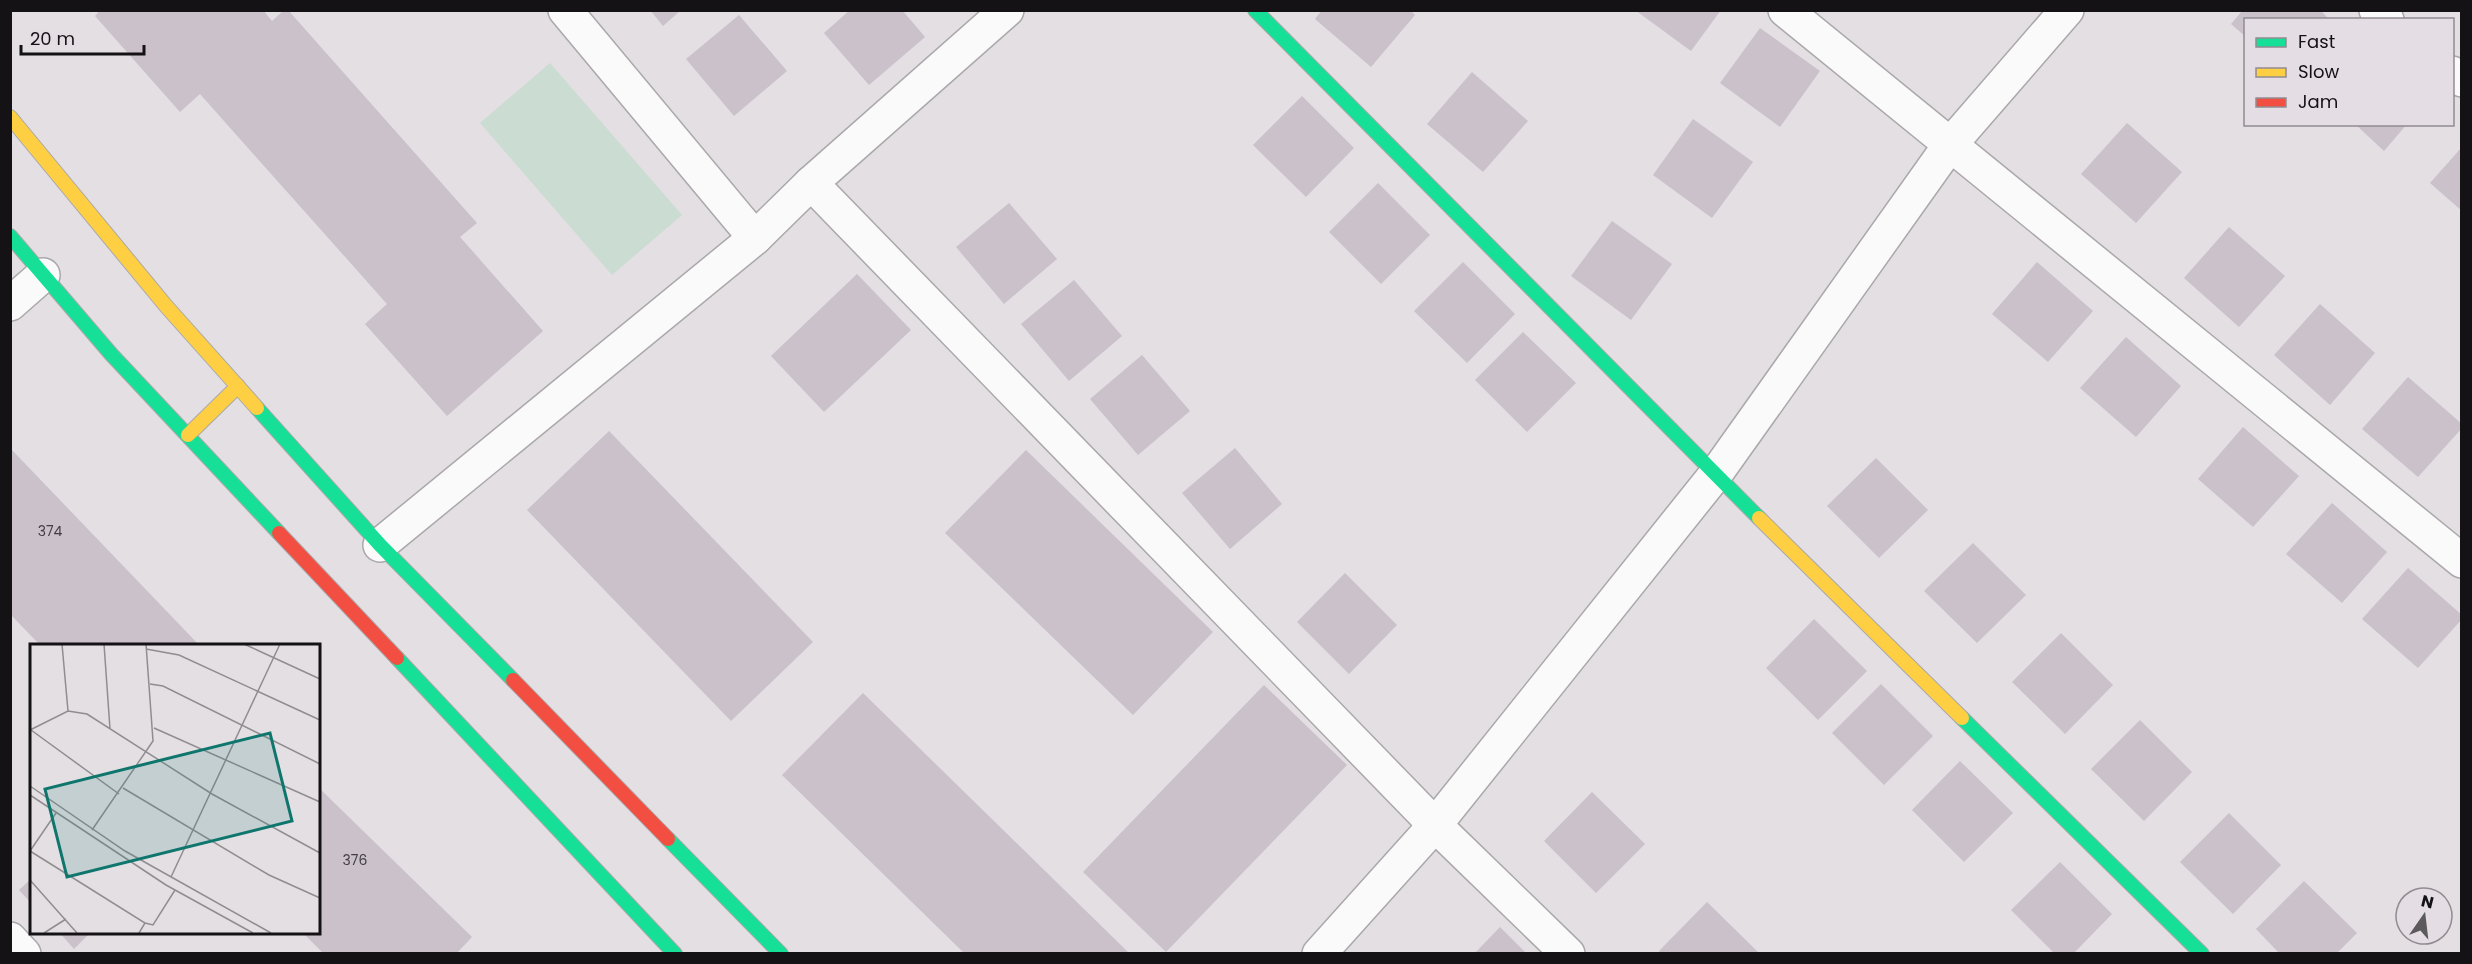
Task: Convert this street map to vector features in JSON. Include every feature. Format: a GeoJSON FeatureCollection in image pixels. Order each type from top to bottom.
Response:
{"type":"FeatureCollection","features":[{"type":"Feature","properties":{"kind":"main road"},"geometry":{"type":"LineString","coordinates":[[1256,10],[1715,475],[2202,954]]}},
{"type":"Feature","properties":{"kind":"main road"},"geometry":{"type":"LineString","coordinates":[[10,117],[166,306],[380,545],[781,954]]}},
{"type":"Feature","properties":{"kind":"main road"},"geometry":{"type":"LineString","coordinates":[[10,236],[188,435],[675,954]]}},
{"type":"Feature","properties":{"kind":"main road"},"geometry":{"type":"LineString","coordinates":[[188,435],[238,386]]}},
{"type":"Feature","properties":{"kind":"street"},"geometry":{"type":"LineString","coordinates":[[565,10],[755,238]]}},
{"type":"Feature","properties":{"kind":"street"},"geometry":{"type":"LineString","coordinates":[[380,545],[755,238],[811,183],[1006,10]]}},
{"type":"Feature","properties":{"kind":"street"},"geometry":{"type":"LineString","coordinates":[[1785,10],[1949,146],[2462,561]]}},
{"type":"Feature","properties":{"kind":"street"},"geometry":{"type":"LineString","coordinates":[[1319,954],[1435,825],[1715,475],[1949,146],[2067,10]]}},
{"type":"Feature","properties":{"kind":"street"},"geometry":{"type":"LineString","coordinates":[[811,183],[1435,825],[1568,954]]}},
{"type":"Feature","properties":{"kind":"street"},"geometry":{"type":"LineString","coordinates":[[10,304],[43,275]]}},
{"type":"Feature","properties":{"kind":"street"},"geometry":{"type":"LineString","coordinates":[[10,939],[24,954]]}},
{"type":"Feature","properties":{"kind":"green space"},"geometry":{"type":"Polygon","coordinates":[[[550,63],[682,215],[612,275],[480,123],[550,63]]]}},
{"type":"Feature","properties":{"kind":"building"},"geometry":{"type":"Polygon","coordinates":[[[100,10],[263,10],[272,21],[284,10],[288,10],[477,223],[460,237],[543,331],[447,416],[365,324],[387,304],[200,94],[180,112],[95,16],[100,10]]]}},
{"type":"Feature","properties":{"kind":"building"},"geometry":{"type":"Polygon","coordinates":[[[650,10],[681,10],[663,26],[650,10]]]}},
{"type":"Feature","properties":{"kind":"building"},"geometry":{"type":"Polygon","coordinates":[[[850,10],[902,10],[925,37],[869,85],[824,33],[850,10]]]}},
{"type":"Feature","properties":{"kind":"building"},"geometry":{"type":"Polygon","coordinates":[[[1322,10],[1410,10],[1415,15],[1371,67],[1315,19],[1322,10]]]}},
{"type":"Feature","properties":{"kind":"building"},"geometry":{"type":"Polygon","coordinates":[[[1635,10],[1721,10],[1691,51],[1635,10]]]}},
{"type":"Feature","properties":{"kind":"building"},"geometry":{"type":"Polygon","coordinates":[[[2243,10],[2320,10],[2328,18],[2244,18],[2244,35],[2231,24],[2243,10]]]}},
{"type":"Feature","properties":{"kind":"building"},"geometry":{"type":"Polygon","coordinates":[[[739,15],[787,71],[734,116],[686,59],[739,15]]]}},
{"type":"Feature","properties":{"kind":"building"},"geometry":{"type":"Polygon","coordinates":[[[1760,28],[1820,71],[1780,127],[1720,83],[1760,28]]]}},
{"type":"Feature","properties":{"kind":"building"},"geometry":{"type":"Polygon","coordinates":[[[1472,72],[1528,121],[1483,172],[1427,124],[1472,72]]]}},
{"type":"Feature","properties":{"kind":"building"},"geometry":{"type":"Polygon","coordinates":[[[1302,96],[1354,148],[1306,197],[1253,145],[1302,96]]]}},
{"type":"Feature","properties":{"kind":"building"},"geometry":{"type":"Polygon","coordinates":[[[1693,119],[1753,162],[1712,218],[1653,175],[1693,119]]]}},
{"type":"Feature","properties":{"kind":"building"},"geometry":{"type":"Polygon","coordinates":[[[2127,123],[2182,172],[2136,223],[2081,174],[2127,123]]]}},
{"type":"Feature","properties":{"kind":"building"},"geometry":{"type":"Polygon","coordinates":[[[2357,126],[2405,126],[2384,151],[2357,126]]]}},
{"type":"Feature","properties":{"kind":"building"},"geometry":{"type":"Polygon","coordinates":[[[2462,147],[2462,211],[2430,183],[2462,147]]]}},
{"type":"Feature","properties":{"kind":"building"},"geometry":{"type":"Polygon","coordinates":[[[1378,183],[1430,235],[1381,284],[1329,232],[1378,183]]]}},
{"type":"Feature","properties":{"kind":"building"},"geometry":{"type":"Polygon","coordinates":[[[1009,203],[1057,259],[1004,304],[956,247],[1009,203]]]}},
{"type":"Feature","properties":{"kind":"building"},"geometry":{"type":"Polygon","coordinates":[[[1612,221],[1672,264],[1631,320],[1571,276],[1612,221]]]}},
{"type":"Feature","properties":{"kind":"building"},"geometry":{"type":"Polygon","coordinates":[[[2229,227],[2285,276],[2239,327],[2184,278],[2229,227]]]}},
{"type":"Feature","properties":{"kind":"building"},"geometry":{"type":"Polygon","coordinates":[[[1463,262],[1515,314],[1467,363],[1414,311],[1463,262]]]}},
{"type":"Feature","properties":{"kind":"building"},"geometry":{"type":"Polygon","coordinates":[[[2037,262],[2093,311],[2048,362],[1992,314],[2037,262]]]}},
{"type":"Feature","properties":{"kind":"building"},"geometry":{"type":"Polygon","coordinates":[[[857,274],[911,330],[824,412],[771,356],[857,274]]]}},
{"type":"Feature","properties":{"kind":"building"},"geometry":{"type":"Polygon","coordinates":[[[1074,280],[1122,336],[1069,381],[1021,324],[1074,280]]]}},
{"type":"Feature","properties":{"kind":"building"},"geometry":{"type":"Polygon","coordinates":[[[2320,304],[2375,353],[2330,405],[2274,355],[2320,304]]]}},
{"type":"Feature","properties":{"kind":"building"},"geometry":{"type":"Polygon","coordinates":[[[1523,332],[1576,383],[1527,432],[1475,380],[1523,332]]]}},
{"type":"Feature","properties":{"kind":"building"},"geometry":{"type":"Polygon","coordinates":[[[2126,337],[2181,386],[2136,437],[2080,388],[2126,337]]]}},
{"type":"Feature","properties":{"kind":"building"},"geometry":{"type":"Polygon","coordinates":[[[1142,355],[1190,411],[1138,455],[1090,399],[1142,355]]]}},
{"type":"Feature","properties":{"kind":"building"},"geometry":{"type":"Polygon","coordinates":[[[2408,377],[2462,424],[2462,428],[2418,477],[2362,429],[2408,377]]]}},
{"type":"Feature","properties":{"kind":"building"},"geometry":{"type":"Polygon","coordinates":[[[2243,427],[2299,476],[2253,527],[2198,479],[2243,427]]]}},
{"type":"Feature","properties":{"kind":"building"},"geometry":{"type":"Polygon","coordinates":[[[609,431],[813,642],[731,721],[527,510],[609,431]]]}},
{"type":"Feature","properties":{"kind":"building"},"geometry":{"type":"Polygon","coordinates":[[[10,448],[198,644],[39,644],[10,614],[10,448]]]}},
{"type":"Feature","properties":{"kind":"building"},"geometry":{"type":"Polygon","coordinates":[[[1235,448],[1282,504],[1230,549],[1182,493],[1235,448]]]}},
{"type":"Feature","properties":{"kind":"building"},"geometry":{"type":"Polygon","coordinates":[[[1026,450],[1213,632],[1133,715],[945,533],[1026,450]]]}},
{"type":"Feature","properties":{"kind":"building"},"geometry":{"type":"Polygon","coordinates":[[[1876,458],[1928,510],[1879,558],[1827,506],[1876,458]]]}},
{"type":"Feature","properties":{"kind":"building"},"geometry":{"type":"Polygon","coordinates":[[[2332,503],[2387,552],[2342,603],[2286,554],[2332,503]]]}},
{"type":"Feature","properties":{"kind":"building"},"geometry":{"type":"Polygon","coordinates":[[[1973,543],[2026,595],[1977,643],[1924,591],[1973,543]]]}},
{"type":"Feature","properties":{"kind":"building"},"geometry":{"type":"Polygon","coordinates":[[[2408,568],[2462,615],[2462,619],[2418,668],[2362,619],[2408,568]]]}},
{"type":"Feature","properties":{"kind":"building"},"geometry":{"type":"Polygon","coordinates":[[[1345,573],[1397,625],[1349,674],[1297,622],[1345,573]]]}},
{"type":"Feature","properties":{"kind":"building"},"geometry":{"type":"Polygon","coordinates":[[[1814,619],[1867,671],[1818,720],[1766,668],[1814,619]]]}},
{"type":"Feature","properties":{"kind":"building"},"geometry":{"type":"Polygon","coordinates":[[[2061,633],[2113,685],[2065,734],[2012,682],[2061,633]]]}},
{"type":"Feature","properties":{"kind":"building"},"geometry":{"type":"Polygon","coordinates":[[[1881,684],[1933,736],[1884,785],[1832,733],[1881,684]]]}},
{"type":"Feature","properties":{"kind":"building"},"geometry":{"type":"Polygon","coordinates":[[[1264,685],[1347,765],[1166,952],[1083,872],[1264,685]]]}},
{"type":"Feature","properties":{"kind":"building"},"geometry":{"type":"Polygon","coordinates":[[[863,693],[1130,954],[965,954],[782,775],[863,693]]]}},
{"type":"Feature","properties":{"kind":"building"},"geometry":{"type":"Polygon","coordinates":[[[2140,720],[2192,772],[2144,821],[2091,769],[2140,720]]]}},
{"type":"Feature","properties":{"kind":"building"},"geometry":{"type":"Polygon","coordinates":[[[1960,761],[2013,813],[1964,862],[1912,810],[1960,761]]]}},
{"type":"Feature","properties":{"kind":"building"},"geometry":{"type":"Polygon","coordinates":[[[320,789],[472,937],[456,954],[324,954],[304,934],[320,934],[320,789]]]}},
{"type":"Feature","properties":{"kind":"building"},"geometry":{"type":"Polygon","coordinates":[[[1592,792],[1645,844],[1596,893],[1544,841],[1592,792]]]}},
{"type":"Feature","properties":{"kind":"building"},"geometry":{"type":"Polygon","coordinates":[[[2229,813],[2281,865],[2233,914],[2180,862],[2229,813]]]}},
{"type":"Feature","properties":{"kind":"building"},"geometry":{"type":"Polygon","coordinates":[[[2060,862],[2112,914],[2073,954],[2055,954],[2011,910],[2060,862]]]}},
{"type":"Feature","properties":{"kind":"building"},"geometry":{"type":"Polygon","coordinates":[[[30,880],[30,902],[19,890],[30,880]]]}},
{"type":"Feature","properties":{"kind":"building"},"geometry":{"type":"Polygon","coordinates":[[[2304,881],[2357,933],[2336,954],[2280,954],[2256,929],[2304,881]]]}},
{"type":"Feature","properties":{"kind":"building"},"geometry":{"type":"Polygon","coordinates":[[[1707,902],[1760,954],[1661,954],[1659,951],[1707,902]]]}},
{"type":"Feature","properties":{"kind":"building"},"geometry":{"type":"Polygon","coordinates":[[[1500,927],[1527,954],[1474,954],[1500,927]]]}},
{"type":"Feature","properties":{"kind":"building"},"geometry":{"type":"Polygon","coordinates":[[[61,934],[89,934],[74,949],[61,934]]]}},
{"type":"Feature","properties":{"kind":"traffic: fast"},"geometry":{"type":"LineString","coordinates":[[1255,10],[1759,518]]}},
{"type":"Feature","properties":{"kind":"traffic: fast"},"geometry":{"type":"LineString","coordinates":[[10,236],[111,354],[279,533]]}},
{"type":"Feature","properties":{"kind":"traffic: fast"},"geometry":{"type":"LineString","coordinates":[[257,408],[380,545],[513,680]]}},
{"type":"Feature","properties":{"kind":"traffic: fast"},"geometry":{"type":"LineString","coordinates":[[397,658],[675,954]]}},
{"type":"Feature","properties":{"kind":"traffic: fast"},"geometry":{"type":"LineString","coordinates":[[1962,718],[2202,954]]}},
{"type":"Feature","properties":{"kind":"traffic: fast"},"geometry":{"type":"LineString","coordinates":[[668,839],[781,954]]}},
{"type":"Feature","properties":{"kind":"traffic: slow"},"geometry":{"type":"LineString","coordinates":[[10,117],[166,306],[257,408]]}},
{"type":"Feature","properties":{"kind":"traffic: slow"},"geometry":{"type":"LineString","coordinates":[[188,435],[238,386]]}},
{"type":"Feature","properties":{"kind":"traffic: slow"},"geometry":{"type":"LineString","coordinates":[[1759,518],[1962,718]]}},
{"type":"Feature","properties":{"kind":"traffic: jam"},"geometry":{"type":"LineString","coordinates":[[279,533],[397,658]]}},
{"type":"Feature","properties":{"kind":"traffic: jam"},"geometry":{"type":"LineString","coordinates":[[513,680],[668,839]]}}]}
